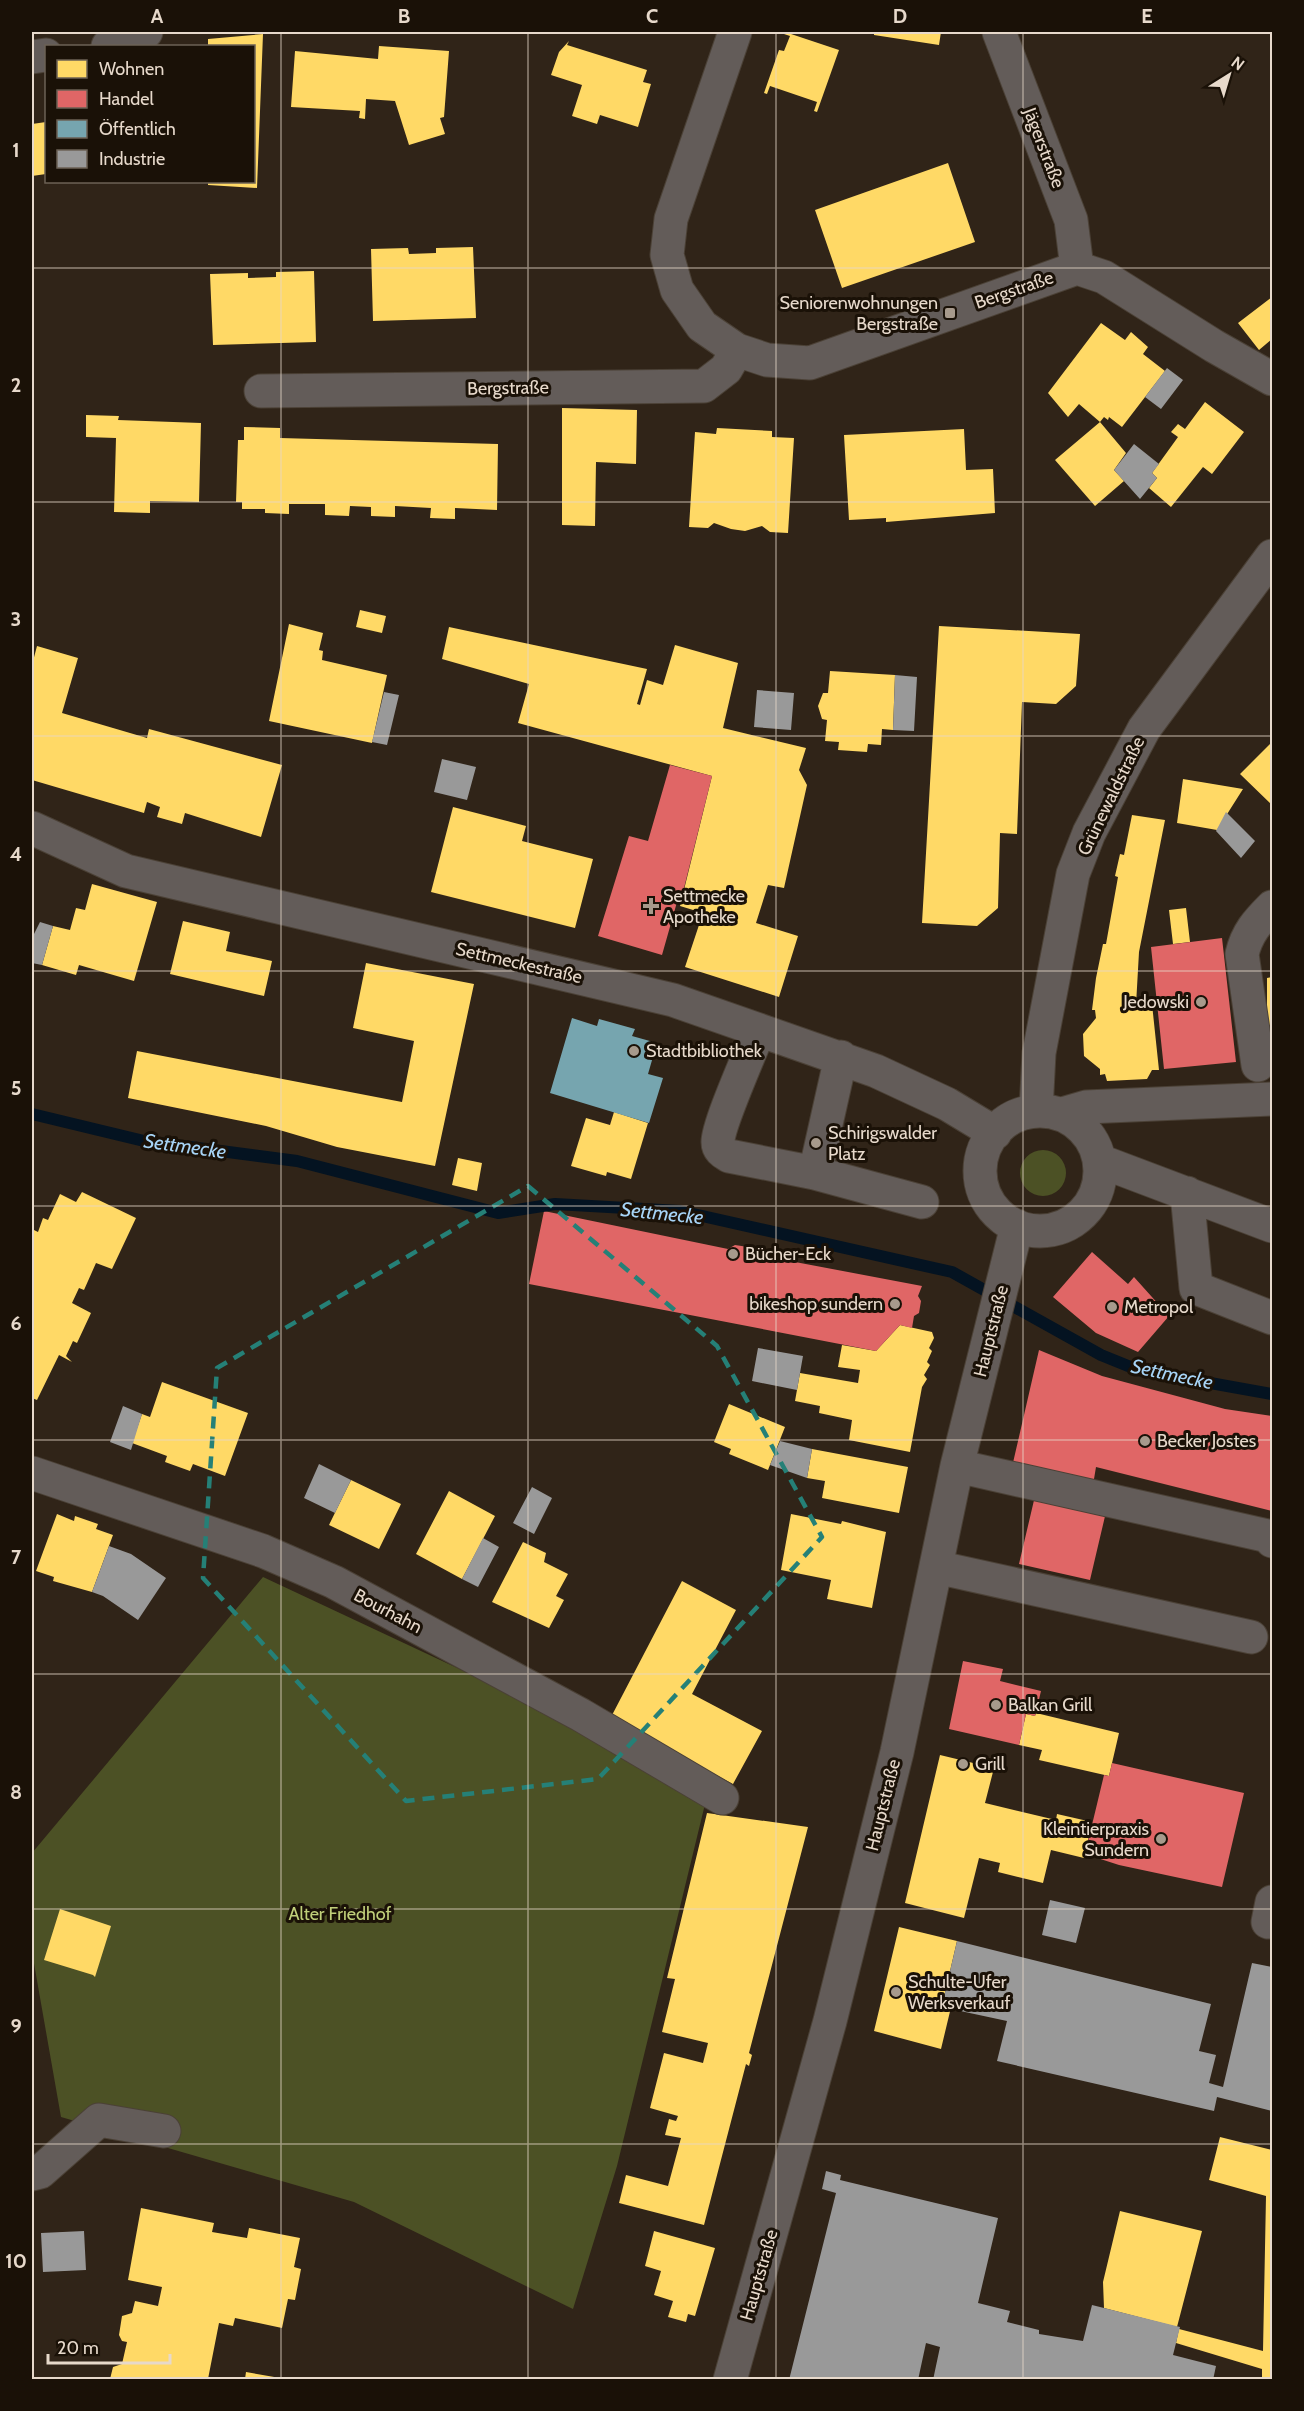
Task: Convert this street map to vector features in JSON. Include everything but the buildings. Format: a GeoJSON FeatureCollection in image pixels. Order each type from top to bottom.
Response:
{"type":"FeatureCollection","features":[{"type":"Feature","properties":{"kind":"street"},"geometry":{"type":"LineString","coordinates":[[117,45],[126,44],[146,32]]}},
{"type":"Feature","properties":{"kind":"street","name":"Bergstraße"},"geometry":{"type":"LineString","coordinates":[[735,32],[671,219],[667,255],[677,290],[702,326],[737,350],[767,360],[810,363],[1077,268],[1112,281],[1214,346],[1272,378]]}},
{"type":"Feature","properties":{"kind":"street","name":"Jägerstraße"},"geometry":{"type":"LineString","coordinates":[[999,32],[1071,220],[1077,268]]}},
{"type":"Feature","properties":{"kind":"street","name":"Bergstraße"},"geometry":{"type":"LineString","coordinates":[[261,391],[704,386],[726,369],[737,350]]}},
{"type":"Feature","properties":{"kind":"street","name":"Grünewaldstraße"},"geometry":{"type":"LineString","coordinates":[[1049,1112],[1040,1053],[1074,874],[1089,833],[1144,729],[1272,556]]}},
{"type":"Feature","properties":{"kind":"street","name":"Settmeckestraße"},"geometry":{"type":"LineString","coordinates":[[32,828],[126,871],[673,1000],[841,1058],[919,1090],[994,1133]]}},
{"type":"Feature","properties":{"kind":"street"},"geometry":{"type":"LineString","coordinates":[[1258,1065],[1242,954],[1246,939],[1253,927],[1272,907]]}},
{"type":"Feature","properties":{"kind":"street"},"geometry":{"type":"LineString","coordinates":[[759,1030],[718,1142],[721,1151],[729,1156],[815,1173],[922,1202]]}},
{"type":"Feature","properties":{"kind":"street"},"geometry":{"type":"LineString","coordinates":[[815,1173],[841,1058]]}},
{"type":"Feature","properties":{"kind":"street"},"geometry":{"type":"LineString","coordinates":[[1049,1112],[1080,1125],[1093,1141],[1100,1161],[1100,1180],[1093,1200],[1080,1216],[1065,1226],[1045,1231],[1017,1226],[999,1215],[986,1198],[981,1184],[980,1163],[986,1143],[994,1133],[1015,1116],[1086,1107],[1272,1099]]}},
{"type":"Feature","properties":{"kind":"street"},"geometry":{"type":"LineString","coordinates":[[1100,1161],[1272,1226]]}},
{"type":"Feature","properties":{"kind":"street"},"geometry":{"type":"LineString","coordinates":[[1187,1193],[1196,1288],[1272,1318]]}},
{"type":"Feature","properties":{"kind":"street","name":"Hauptstraße"},"geometry":{"type":"LineString","coordinates":[[730,2379],[830,2021],[897,1752],[957,1467],[1017,1226]]}},
{"type":"Feature","properties":{"kind":"street"},"geometry":{"type":"LineString","coordinates":[[957,1467],[1268,1536],[1272,1541]]}},
{"type":"Feature","properties":{"kind":"street","name":"Bourhahn"},"geometry":{"type":"LineString","coordinates":[[32,1473],[263,1551],[334,1582],[581,1715],[722,1798]]}},
{"type":"Feature","properties":{"kind":"street"},"geometry":{"type":"LineString","coordinates":[[936,1567],[1251,1637]]}},
{"type":"Feature","properties":{"kind":"street"},"geometry":{"type":"LineString","coordinates":[[32,2174],[40,2172],[99,2120],[164,2131]]}},
{"type":"Feature","properties":{"kind":"highlighted area"},"geometry":{"type":"Polygon","coordinates":[[[528,1186],[717,1346],[822,1537],[598,1779],[406,1801],[203,1578],[217,1368],[528,1186]]]}},
{"type":"Feature","properties":{"kind":"green space"},"geometry":{"type":"Polygon","coordinates":[[[1043,1150],[1059,1157],[1066,1173],[1059,1189],[1043,1196],[1027,1189],[1020,1173],[1027,1157],[1043,1150]]]}},
{"type":"Feature","properties":{"kind":"green space","name":"Alter Friedhof"},"geometry":{"type":"Polygon","coordinates":[[[263,1577],[562,1717],[706,1800],[617,2166],[573,2309],[354,2202],[61,2117],[32,1952],[32,1853],[263,1577]]]}},
{"type":"Feature","properties":{"kind":"waterway","name":"Settmecke"},"geometry":{"type":"LineString","coordinates":[[32,1114],[144,1141],[297,1161],[498,1213],[555,1204],[680,1211],[952,1272],[1101,1355],[1138,1370],[1272,1394]]}},
{"type":"Feature","properties":{"kind":"place","name":"Seniorenwohnungen Bergstraße"},"geometry":{"type":"Point","coordinates":[950,313]}},
{"type":"Feature","properties":{"kind":"place","name":"Settmecke Apotheke"},"geometry":{"type":"Point","coordinates":[651,906]}},
{"type":"Feature","properties":{"kind":"place","name":"Jedowski"},"geometry":{"type":"Point","coordinates":[1201,1002]}},
{"type":"Feature","properties":{"kind":"place","name":"Stadtbibliothek"},"geometry":{"type":"Point","coordinates":[634,1051]}},
{"type":"Feature","properties":{"kind":"place","name":"Schirigswalder Platz"},"geometry":{"type":"Point","coordinates":[816,1143]}},
{"type":"Feature","properties":{"kind":"place","name":"Bücher-Eck"},"geometry":{"type":"Point","coordinates":[733,1254]}},
{"type":"Feature","properties":{"kind":"place","name":"bikeshop sundern"},"geometry":{"type":"Point","coordinates":[895,1304]}},
{"type":"Feature","properties":{"kind":"place","name":"Metropol"},"geometry":{"type":"Point","coordinates":[1112,1307]}},
{"type":"Feature","properties":{"kind":"place","name":"Becker Jostes"},"geometry":{"type":"Point","coordinates":[1145,1441]}},
{"type":"Feature","properties":{"kind":"place","name":"Balkan Grill"},"geometry":{"type":"Point","coordinates":[996,1705]}},
{"type":"Feature","properties":{"kind":"place","name":"Grill"},"geometry":{"type":"Point","coordinates":[963,1764]}},
{"type":"Feature","properties":{"kind":"place","name":"Kleintierpraxis Sundern"},"geometry":{"type":"Point","coordinates":[1161,1839]}},
{"type":"Feature","properties":{"kind":"place","name":"Schulte-Ufer Werksverkauf"},"geometry":{"type":"Point","coordinates":[896,1992]}}]}
